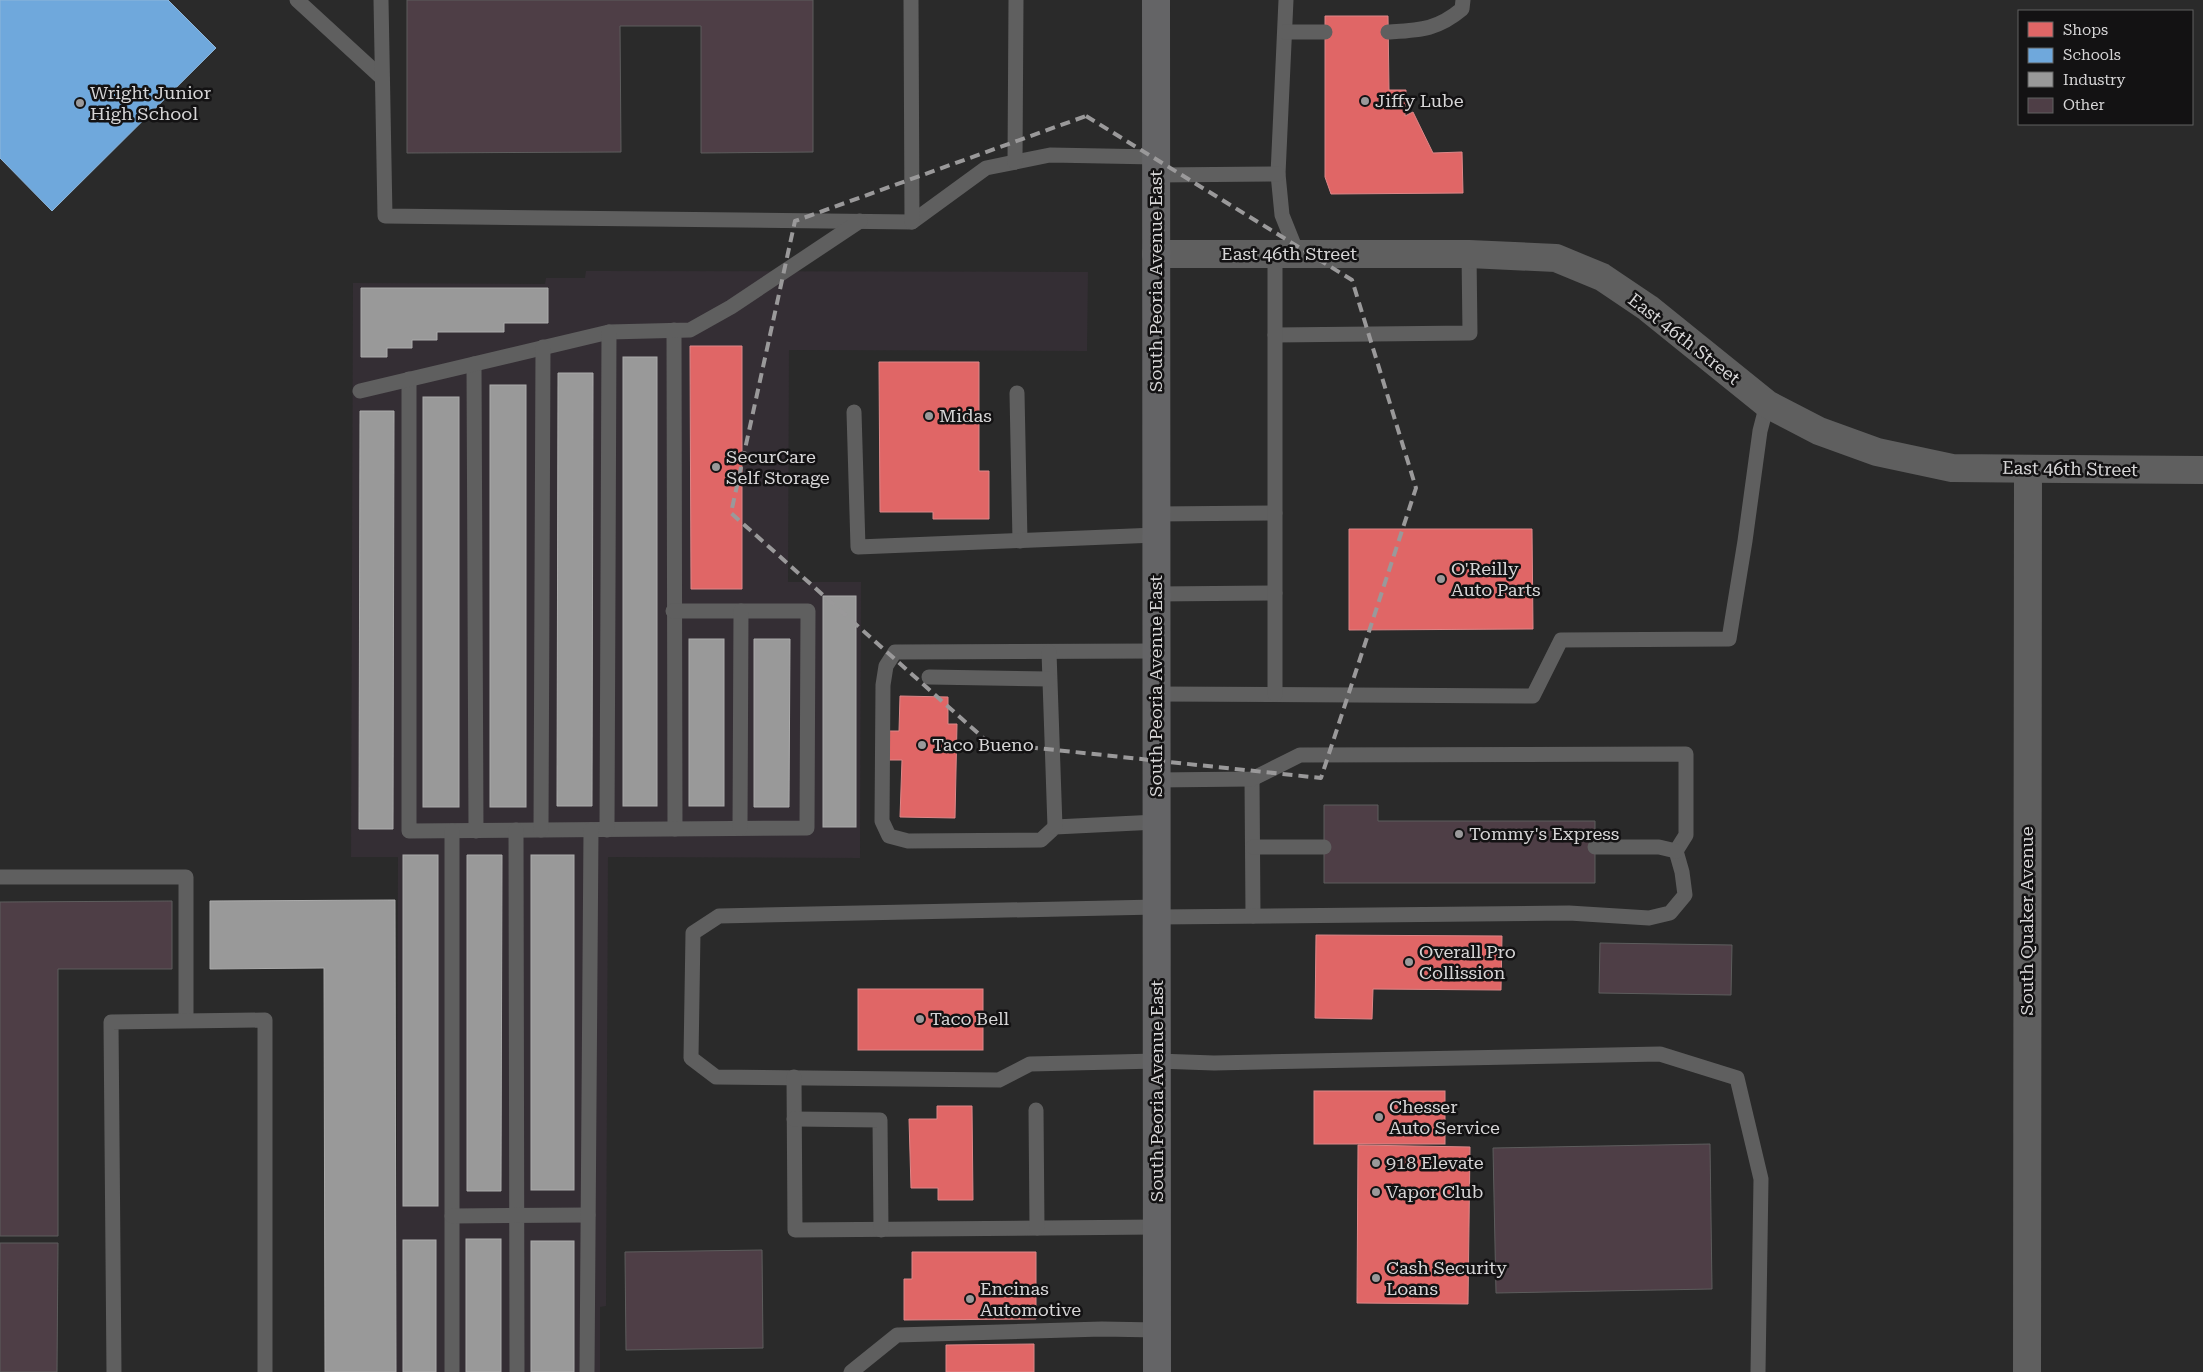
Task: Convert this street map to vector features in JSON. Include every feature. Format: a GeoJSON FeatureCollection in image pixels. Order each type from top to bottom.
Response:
{"type":"FeatureCollection","features":[{"type":"Feature","properties":{"kind":"main road","name":"South Peoria Avenue East"},"geometry":{"type":"LineString","coordinates":[[1156,0],[1157,1372]]}},
{"type":"Feature","properties":{"kind":"street","name":"East 46th Street"},"geometry":{"type":"LineString","coordinates":[[1156,254],[1469,254],[1556,258],[1602,277],[1648,308],[1767,404],[1819,431],[1877,452],[1952,468],[2203,470]]}},
{"type":"Feature","properties":{"kind":"street","name":"South Quaker Avenue"},"geometry":{"type":"LineString","coordinates":[[2027,1372],[2028,469]]}},
{"type":"Feature","properties":{"kind":"lane"},"geometry":{"type":"LineString","coordinates":[[297,0],[382,78]]}},
{"type":"Feature","properties":{"kind":"lane"},"geometry":{"type":"LineString","coordinates":[[381,0],[385,216],[912,222],[986,168],[1050,155],[1156,166],[1278,174]]}},
{"type":"Feature","properties":{"kind":"lane"},"geometry":{"type":"LineString","coordinates":[[911,0],[912,222]]}},
{"type":"Feature","properties":{"kind":"lane"},"geometry":{"type":"LineString","coordinates":[[1015,162],[1016,0]]}},
{"type":"Feature","properties":{"kind":"lane"},"geometry":{"type":"LineString","coordinates":[[1275,694],[1275,335],[1287,255],[1278,174],[1286,0]]}},
{"type":"Feature","properties":{"kind":"lane"},"geometry":{"type":"LineString","coordinates":[[1388,32],[1422,30],[1448,21],[1462,9],[1463,0]]}},
{"type":"Feature","properties":{"kind":"lane"},"geometry":{"type":"LineString","coordinates":[[1285,32],[1325,32]]}},
{"type":"Feature","properties":{"kind":"lane"},"geometry":{"type":"LineString","coordinates":[[360,391],[609,332],[690,330],[731,307],[860,221]]}},
{"type":"Feature","properties":{"kind":"lane"},"geometry":{"type":"LineString","coordinates":[[1275,335],[1470,333],[1469,254]]}},
{"type":"Feature","properties":{"kind":"lane"},"geometry":{"type":"LineString","coordinates":[[674,330],[673,611],[675,829]]}},
{"type":"Feature","properties":{"kind":"lane"},"geometry":{"type":"LineString","coordinates":[[607,830],[609,332]]}},
{"type":"Feature","properties":{"kind":"lane"},"geometry":{"type":"LineString","coordinates":[[541,830],[543,348]]}},
{"type":"Feature","properties":{"kind":"lane"},"geometry":{"type":"LineString","coordinates":[[474,364],[476,831]]}},
{"type":"Feature","properties":{"kind":"lane"},"geometry":{"type":"LineString","coordinates":[[409,379],[408,832],[807,828],[808,611],[673,611]]}},
{"type":"Feature","properties":{"kind":"lane"},"geometry":{"type":"LineString","coordinates":[[1017,393],[1020,541]]}},
{"type":"Feature","properties":{"kind":"lane"},"geometry":{"type":"LineString","coordinates":[[1156,694],[1533,696],[1561,640],[1728,639],[1745,541],[1760,431],[1767,404]]}},
{"type":"Feature","properties":{"kind":"lane"},"geometry":{"type":"LineString","coordinates":[[854,412],[858,547],[1020,541],[1156,524],[1275,513]]}},
{"type":"Feature","properties":{"kind":"lane"},"geometry":{"type":"LineString","coordinates":[[1156,594],[1275,593]]}},
{"type":"Feature","properties":{"kind":"lane"},"geometry":{"type":"LineString","coordinates":[[740,828],[741,611]]}},
{"type":"Feature","properties":{"kind":"lane"},"geometry":{"type":"LineString","coordinates":[[1156,651],[895,652],[886,666],[884,685],[882,821],[889,836],[908,841],[1041,840],[1055,827],[1157,822]]}},
{"type":"Feature","properties":{"kind":"lane"},"geometry":{"type":"LineString","coordinates":[[1049,652],[1055,827]]}},
{"type":"Feature","properties":{"kind":"lane"},"geometry":{"type":"LineString","coordinates":[[929,677],[1049,679]]}},
{"type":"Feature","properties":{"kind":"lane"},"geometry":{"type":"LineString","coordinates":[[1156,780],[1252,779],[1300,755],[1686,754],[1686,835],[1676,851],[1682,872],[1684,896],[1670,913],[1649,918],[1569,913],[1253,916],[1157,912],[719,916],[692,933],[690,1058],[716,1076],[999,1080],[1030,1064],[1660,1054],[1737,1078],[1761,1179],[1758,1372]]}},
{"type":"Feature","properties":{"kind":"lane"},"geometry":{"type":"LineString","coordinates":[[1252,779],[1253,916]]}},
{"type":"Feature","properties":{"kind":"lane"},"geometry":{"type":"LineString","coordinates":[[516,830],[517,1372]]}},
{"type":"Feature","properties":{"kind":"lane"},"geometry":{"type":"LineString","coordinates":[[587,1372],[591,830]]}},
{"type":"Feature","properties":{"kind":"lane"},"geometry":{"type":"LineString","coordinates":[[452,831],[452,1372]]}},
{"type":"Feature","properties":{"kind":"lane"},"geometry":{"type":"LineString","coordinates":[[1253,847],[1324,847]]}},
{"type":"Feature","properties":{"kind":"lane"},"geometry":{"type":"LineString","coordinates":[[1595,847],[1659,847],[1676,851]]}},
{"type":"Feature","properties":{"kind":"lane"},"geometry":{"type":"LineString","coordinates":[[0,877],[186,877],[186,1020]]}},
{"type":"Feature","properties":{"kind":"lane"},"geometry":{"type":"LineString","coordinates":[[114,1372],[111,1022],[186,1020],[265,1020],[265,1372]]}},
{"type":"Feature","properties":{"kind":"lane"},"geometry":{"type":"LineString","coordinates":[[794,1077],[795,1230],[1157,1227]]}},
{"type":"Feature","properties":{"kind":"lane"},"geometry":{"type":"LineString","coordinates":[[1036,1110],[1037,1228]]}},
{"type":"Feature","properties":{"kind":"lane"},"geometry":{"type":"LineString","coordinates":[[794,1119],[880,1120],[880,1230]]}},
{"type":"Feature","properties":{"kind":"lane"},"geometry":{"type":"LineString","coordinates":[[452,1216],[588,1215]]}},
{"type":"Feature","properties":{"kind":"lane"},"geometry":{"type":"LineString","coordinates":[[852,1372],[897,1335],[1102,1329],[1157,1330]]}},
{"type":"Feature","properties":{"kind":"highlighted area"},"geometry":{"type":"Polygon","coordinates":[[[1086,116],[1352,280],[1416,488],[1321,778],[989,743],[731,513],[795,221],[1086,116]]]}},
{"type":"Feature","properties":{"kind":"shaded area","name":"SecurCare Self Storage"},"geometry":{"type":"Polygon","coordinates":[[[586,271],[1088,272],[1087,351],[789,350],[788,582],[861,582],[860,858],[608,857],[606,1306],[600,1307],[600,1372],[396,1372],[398,857],[351,857],[353,283],[545,284],[546,278],[585,278],[586,271]]]}},
{"type":"Feature","properties":{"kind":"building: Shops","name":"Jiffy Lube"},"geometry":{"type":"Polygon","coordinates":[[[1325,16],[1388,16],[1389,90],[1406,90],[1405,116],[1413,112],[1433,153],[1462,152],[1463,193],[1331,194],[1325,177],[1325,16]]]}},
{"type":"Feature","properties":{"kind":"building: Shops","name":"SecurCare Self Storage"},"geometry":{"type":"Polygon","coordinates":[[[690,346],[742,346],[742,589],[691,589],[690,346]]]}},
{"type":"Feature","properties":{"kind":"building: Shops","name":"Midas"},"geometry":{"type":"Polygon","coordinates":[[[879,362],[979,362],[979,471],[989,471],[989,519],[933,519],[933,512],[880,512],[879,362]]]}},
{"type":"Feature","properties":{"kind":"building: Shops","name":"O'Reilly Auto Parts"},"geometry":{"type":"Polygon","coordinates":[[[1349,529],[1532,529],[1533,629],[1349,630],[1349,529]]]}},
{"type":"Feature","properties":{"kind":"building: Shops","name":"Taco Bueno"},"geometry":{"type":"Polygon","coordinates":[[[900,696],[948,697],[948,724],[957,724],[955,818],[900,817],[902,760],[887,760],[888,731],[899,731],[900,696]]]}},
{"type":"Feature","properties":{"kind":"building: Shops","name":"Overall Pro Collission"},"geometry":{"type":"Polygon","coordinates":[[[1316,935],[1502,936],[1501,990],[1373,989],[1372,1019],[1315,1018],[1316,935]]]}},
{"type":"Feature","properties":{"kind":"building: Shops","name":"Taco Bell"},"geometry":{"type":"Polygon","coordinates":[[[858,989],[983,989],[983,1050],[858,1050],[858,989]]]}},
{"type":"Feature","properties":{"kind":"building: Shops","name":"Chesser Auto Service"},"geometry":{"type":"Polygon","coordinates":[[[1314,1091],[1445,1091],[1445,1144],[1314,1144],[1314,1091]]]}},
{"type":"Feature","properties":{"kind":"building: Shops"},"geometry":{"type":"Polygon","coordinates":[[[937,1106],[972,1106],[973,1200],[938,1200],[938,1188],[911,1188],[909,1119],[937,1119],[937,1106]]]}},
{"type":"Feature","properties":{"kind":"building: Shops"},"geometry":{"type":"Polygon","coordinates":[[[1358,1145],[1470,1147],[1468,1304],[1357,1303],[1358,1145]]]}},
{"type":"Feature","properties":{"kind":"building: Shops","name":"Encinas Automotive"},"geometry":{"type":"Polygon","coordinates":[[[912,1252],[1036,1252],[1036,1319],[904,1320],[904,1279],[912,1279],[912,1252]]]}},
{"type":"Feature","properties":{"kind":"building: Shops"},"geometry":{"type":"Polygon","coordinates":[[[1034,1344],[1034,1372],[946,1372],[946,1345],[1034,1344]]]}},
{"type":"Feature","properties":{"kind":"building: Schools","name":"Wright Junior High School"},"geometry":{"type":"Polygon","coordinates":[[[0,0],[168,0],[216,48],[52,211],[0,158],[0,0]]]}},
{"type":"Feature","properties":{"kind":"building: Industry"},"geometry":{"type":"Polygon","coordinates":[[[361,288],[548,288],[548,323],[504,323],[504,332],[437,332],[437,340],[412,340],[412,348],[387,348],[387,357],[361,357],[361,288]]]}},
{"type":"Feature","properties":{"kind":"building: Industry"},"geometry":{"type":"Polygon","coordinates":[[[623,357],[657,357],[657,806],[623,806],[623,357]]]}},
{"type":"Feature","properties":{"kind":"building: Industry"},"geometry":{"type":"Polygon","coordinates":[[[558,373],[593,373],[592,806],[557,806],[558,373]]]}},
{"type":"Feature","properties":{"kind":"building: Industry"},"geometry":{"type":"Polygon","coordinates":[[[490,385],[526,385],[526,807],[490,807],[490,385]]]}},
{"type":"Feature","properties":{"kind":"building: Industry"},"geometry":{"type":"Polygon","coordinates":[[[423,397],[459,397],[459,807],[423,807],[423,397]]]}},
{"type":"Feature","properties":{"kind":"building: Industry"},"geometry":{"type":"Polygon","coordinates":[[[360,411],[394,411],[393,829],[359,829],[360,411]]]}},
{"type":"Feature","properties":{"kind":"building: Industry"},"geometry":{"type":"Polygon","coordinates":[[[823,596],[856,596],[856,827],[823,827],[823,596]]]}},
{"type":"Feature","properties":{"kind":"building: Industry"},"geometry":{"type":"Polygon","coordinates":[[[689,639],[724,639],[724,806],[689,806],[689,639]]]}},
{"type":"Feature","properties":{"kind":"building: Industry"},"geometry":{"type":"Polygon","coordinates":[[[754,639],[790,639],[789,807],[754,807],[754,639]]]}},
{"type":"Feature","properties":{"kind":"building: Industry"},"geometry":{"type":"Polygon","coordinates":[[[403,855],[438,855],[438,1206],[403,1206],[403,855]]]}},
{"type":"Feature","properties":{"kind":"building: Industry"},"geometry":{"type":"Polygon","coordinates":[[[467,855],[502,855],[501,1191],[467,1191],[467,855]]]}},
{"type":"Feature","properties":{"kind":"building: Industry"},"geometry":{"type":"Polygon","coordinates":[[[531,855],[574,855],[574,1190],[531,1190],[531,855]]]}},
{"type":"Feature","properties":{"kind":"building: Industry"},"geometry":{"type":"Polygon","coordinates":[[[395,900],[396,1372],[325,1372],[324,968],[210,969],[210,901],[395,900]]]}},
{"type":"Feature","properties":{"kind":"building: Industry"},"geometry":{"type":"Polygon","coordinates":[[[466,1239],[501,1239],[501,1372],[466,1372],[466,1239]]]}},
{"type":"Feature","properties":{"kind":"building: Industry"},"geometry":{"type":"Polygon","coordinates":[[[403,1240],[436,1240],[436,1372],[403,1372],[403,1240]]]}},
{"type":"Feature","properties":{"kind":"building: Industry"},"geometry":{"type":"Polygon","coordinates":[[[531,1241],[574,1241],[574,1372],[531,1372],[531,1241]]]}},
{"type":"Feature","properties":{"kind":"building: Other"},"geometry":{"type":"Polygon","coordinates":[[[407,0],[813,0],[813,152],[701,153],[701,26],[620,26],[621,152],[407,153],[407,0]]]}},
{"type":"Feature","properties":{"kind":"building: Other","name":"Tommy's Express"},"geometry":{"type":"Polygon","coordinates":[[[1324,805],[1378,805],[1378,821],[1595,821],[1595,883],[1324,883],[1324,805]]]}},
{"type":"Feature","properties":{"kind":"building: Other"},"geometry":{"type":"Polygon","coordinates":[[[172,901],[172,969],[58,969],[58,1236],[0,1236],[0,902],[172,901]]]}},
{"type":"Feature","properties":{"kind":"building: Other"},"geometry":{"type":"Polygon","coordinates":[[[1600,943],[1732,945],[1731,995],[1599,993],[1600,943]]]}},
{"type":"Feature","properties":{"kind":"building: Other"},"geometry":{"type":"Polygon","coordinates":[[[1710,1144],[1712,1289],[1496,1293],[1493,1148],[1710,1144]]]}},
{"type":"Feature","properties":{"kind":"building: Other"},"geometry":{"type":"Polygon","coordinates":[[[0,1243],[58,1243],[57,1372],[0,1372],[0,1243]]]}},
{"type":"Feature","properties":{"kind":"building: Other"},"geometry":{"type":"Polygon","coordinates":[[[762,1250],[763,1348],[626,1350],[625,1252],[762,1250]]]}},
{"type":"Feature","properties":{"kind":"place","name":"Jiffy Lube"},"geometry":{"type":"Point","coordinates":[1365,101]}},
{"type":"Feature","properties":{"kind":"place","name":"Wright Junior High School"},"geometry":{"type":"Point","coordinates":[80,103]}},
{"type":"Feature","properties":{"kind":"place","name":"Midas"},"geometry":{"type":"Point","coordinates":[929,416]}},
{"type":"Feature","properties":{"kind":"place","name":"SecurCare Self Storage"},"geometry":{"type":"Point","coordinates":[716,467]}},
{"type":"Feature","properties":{"kind":"place","name":"O'Reilly Auto Parts"},"geometry":{"type":"Point","coordinates":[1441,579]}},
{"type":"Feature","properties":{"kind":"place","name":"Taco Bueno"},"geometry":{"type":"Point","coordinates":[922,745]}},
{"type":"Feature","properties":{"kind":"place","name":"Tommy's Express"},"geometry":{"type":"Point","coordinates":[1459,834]}},
{"type":"Feature","properties":{"kind":"place","name":"Overall Pro Collission"},"geometry":{"type":"Point","coordinates":[1409,962]}},
{"type":"Feature","properties":{"kind":"place","name":"Taco Bell"},"geometry":{"type":"Point","coordinates":[920,1019]}},
{"type":"Feature","properties":{"kind":"place","name":"Chesser Auto Service"},"geometry":{"type":"Point","coordinates":[1379,1117]}},
{"type":"Feature","properties":{"kind":"place","name":"918 Elevate"},"geometry":{"type":"Point","coordinates":[1376,1163]}},
{"type":"Feature","properties":{"kind":"place","name":"Vapor Club"},"geometry":{"type":"Point","coordinates":[1376,1192]}},
{"type":"Feature","properties":{"kind":"place","name":"Cash Security Loans"},"geometry":{"type":"Point","coordinates":[1376,1278]}},
{"type":"Feature","properties":{"kind":"place","name":"Encinas Automotive"},"geometry":{"type":"Point","coordinates":[970,1299]}}]}
